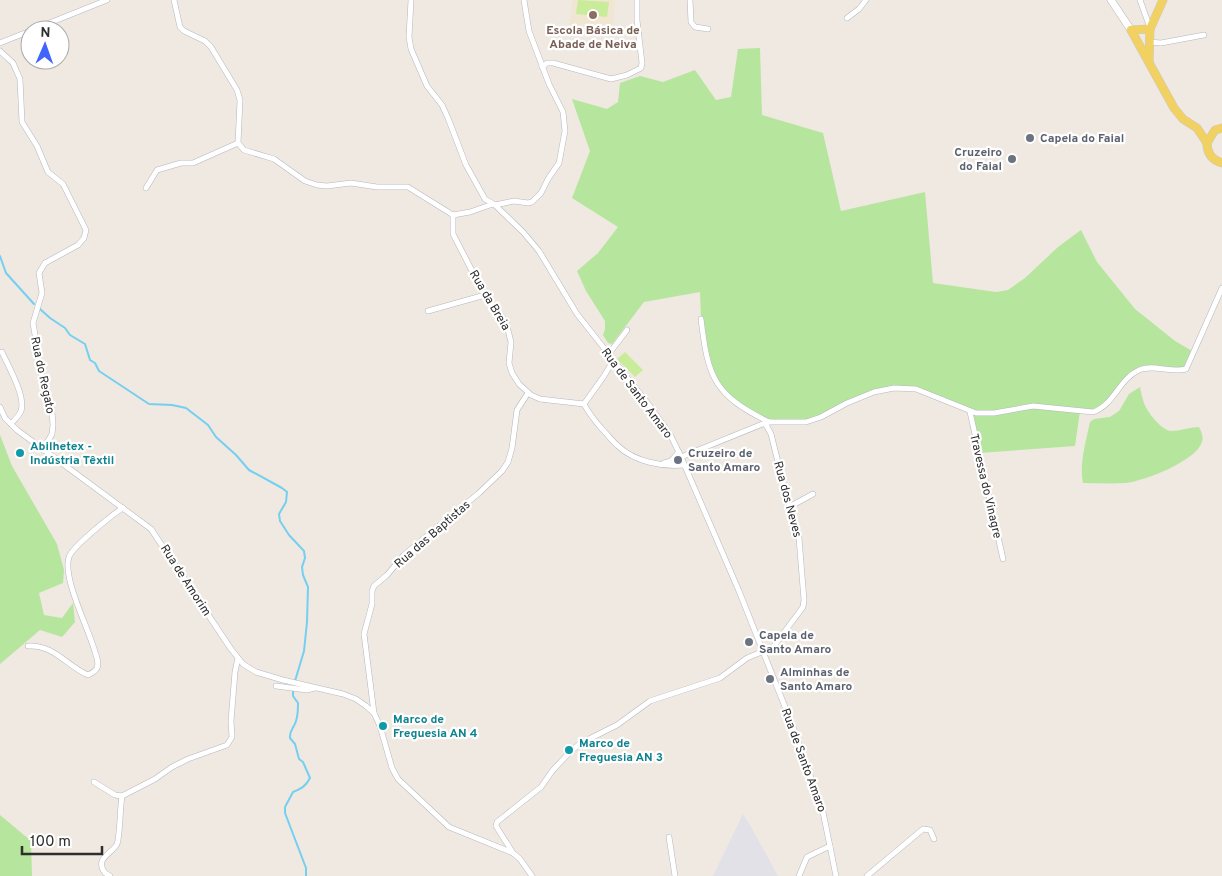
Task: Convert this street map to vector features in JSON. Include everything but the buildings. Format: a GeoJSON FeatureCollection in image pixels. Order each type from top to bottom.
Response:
{"type":"FeatureCollection","features":[{"type":"Feature","properties":{"kind":"main road"},"geometry":{"type":"LineString","coordinates":[[1111,0],[1131,30],[1174,108],[1183,118],[1197,128],[1207,143],[1209,154],[1222,163]]}},
{"type":"Feature","properties":{"kind":"main road"},"geometry":{"type":"LineString","coordinates":[[1149,62],[1150,36],[1163,0]]}},
{"type":"Feature","properties":{"kind":"main road"},"geometry":{"type":"LineString","coordinates":[[1131,30],[1150,36]]}},
{"type":"Feature","properties":{"kind":"main road"},"geometry":{"type":"LineString","coordinates":[[1138,42],[1142,34],[1150,36]]}},
{"type":"Feature","properties":{"kind":"main road"},"geometry":{"type":"LineString","coordinates":[[1197,128],[1218,129]]}},
{"type":"Feature","properties":{"kind":"main road"},"geometry":{"type":"LineString","coordinates":[[1207,143],[1211,134],[1218,129]]}},
{"type":"Feature","properties":{"kind":"street"},"geometry":{"type":"LineString","coordinates":[[56,20],[107,0]]}},
{"type":"Feature","properties":{"kind":"street"},"geometry":{"type":"LineString","coordinates":[[174,0],[180,27],[184,31],[205,41],[211,47],[237,90],[240,100],[238,143],[244,150],[274,159],[305,182],[327,186],[351,183],[377,187],[408,188],[453,215],[514,201],[532,202],[541,193],[559,163],[565,132],[563,112],[542,67],[529,31],[524,0]]}},
{"type":"Feature","properties":{"kind":"street","name":"Rua de Santo Amaro"},"geometry":{"type":"LineString","coordinates":[[411,0],[409,37],[411,49],[427,86],[435,99],[442,104],[466,165],[485,199],[523,232],[539,251],[577,314],[653,411],[671,436],[680,454],[764,651],[808,768],[823,812],[836,876]]}},
{"type":"Feature","properties":{"kind":"street"},"geometry":{"type":"LineString","coordinates":[[542,67],[547,63],[553,63],[611,79],[641,68],[637,0]]}},
{"type":"Feature","properties":{"kind":"street"},"geometry":{"type":"LineString","coordinates":[[690,0],[691,22],[695,27],[708,29]]}},
{"type":"Feature","properties":{"kind":"street"},"geometry":{"type":"LineString","coordinates":[[847,18],[866,0]]}},
{"type":"Feature","properties":{"kind":"street"},"geometry":{"type":"LineString","coordinates":[[1140,0],[1150,36],[1162,43],[1204,35]]}},
{"type":"Feature","properties":{"kind":"street"},"geometry":{"type":"LineString","coordinates":[[0,43],[20,35]]}},
{"type":"Feature","properties":{"kind":"street","name":"Rua do Regato"},"geometry":{"type":"LineString","coordinates":[[0,51],[13,63],[20,79],[22,122],[37,146],[48,172],[63,184],[86,230],[84,238],[78,245],[45,263],[39,273],[42,293],[33,323],[43,382],[52,412],[53,426],[52,434],[43,450]]}},
{"type":"Feature","properties":{"kind":"street"},"geometry":{"type":"LineString","coordinates":[[146,188],[157,170],[181,163],[193,163],[238,143]]}},
{"type":"Feature","properties":{"kind":"street","name":"Rua da Breia"},"geometry":{"type":"LineString","coordinates":[[453,215],[453,234],[485,295],[506,322],[511,334],[509,363],[512,374],[528,393]]}},
{"type":"Feature","properties":{"kind":"street"},"geometry":{"type":"LineString","coordinates":[[659,464],[671,461],[680,454],[767,423],[806,422],[820,417],[847,402],[874,392],[894,388],[916,389],[970,412],[994,413],[1033,406],[1093,412],[1102,409],[1129,376],[1141,369],[1178,371],[1186,369],[1222,288]]}},
{"type":"Feature","properties":{"kind":"street"},"geometry":{"type":"LineString","coordinates":[[428,311],[485,295]]}},
{"type":"Feature","properties":{"kind":"street"},"geometry":{"type":"LineString","coordinates":[[701,319],[708,366],[716,383],[744,409],[767,423]]}},
{"type":"Feature","properties":{"kind":"street"},"geometry":{"type":"LineString","coordinates":[[608,355],[627,330]]}},
{"type":"Feature","properties":{"kind":"street"},"geometry":{"type":"LineString","coordinates":[[2,352],[20,393],[22,403],[21,411],[11,424]]}},
{"type":"Feature","properties":{"kind":"street"},"geometry":{"type":"LineString","coordinates":[[584,404],[613,361]]}},
{"type":"Feature","properties":{"kind":"street"},"geometry":{"type":"LineString","coordinates":[[528,393],[540,399],[584,404]]}},
{"type":"Feature","properties":{"kind":"street","name":"Rua das Baptistas"},"geometry":{"type":"LineString","coordinates":[[374,713],[364,634],[372,604],[374,586],[387,575],[404,555],[480,493],[502,471],[508,462],[512,448],[517,410],[528,393]]}},
{"type":"Feature","properties":{"kind":"street"},"geometry":{"type":"LineString","coordinates":[[584,404],[589,414],[619,448],[641,460],[659,464],[684,465]]}},
{"type":"Feature","properties":{"kind":"street","name":"Rua de Amorim"},"geometry":{"type":"LineString","coordinates":[[0,407],[11,424],[43,450],[151,529],[243,664],[256,672],[356,699],[374,713],[380,726],[392,768],[398,779],[449,827],[513,853]]}},
{"type":"Feature","properties":{"kind":"street","name":"Travessa do Vinagre"},"geometry":{"type":"LineString","coordinates":[[970,412],[1003,559]]}},
{"type":"Feature","properties":{"kind":"street","name":"Rua dos Neves"},"geometry":{"type":"LineString","coordinates":[[513,853],[496,826],[497,822],[541,787],[553,770],[571,751],[582,743],[617,725],[650,701],[720,678],[747,658],[774,646],[803,608],[799,538],[767,423]]}},
{"type":"Feature","properties":{"kind":"street"},"geometry":{"type":"LineString","coordinates":[[789,507],[813,494]]}},
{"type":"Feature","properties":{"kind":"street"},"geometry":{"type":"LineString","coordinates":[[28,646],[45,648],[88,675],[97,668],[98,661],[91,636],[70,583],[69,556],[74,548],[111,515],[123,508]]}},
{"type":"Feature","properties":{"kind":"street"},"geometry":{"type":"LineString","coordinates":[[94,782],[115,795],[122,796],[155,780],[172,767],[188,759],[227,745],[232,737],[231,721],[238,658]]}},
{"type":"Feature","properties":{"kind":"street"},"geometry":{"type":"LineString","coordinates":[[276,686],[307,690],[316,687]]}},
{"type":"Feature","properties":{"kind":"street"},"geometry":{"type":"LineString","coordinates":[[110,876],[105,873],[102,865],[104,857],[117,844],[122,796]]}},
{"type":"Feature","properties":{"kind":"street"},"geometry":{"type":"LineString","coordinates":[[867,876],[923,829],[930,830],[934,839]]}},
{"type":"Feature","properties":{"kind":"street"},"geometry":{"type":"LineString","coordinates":[[669,837],[675,876]]}},
{"type":"Feature","properties":{"kind":"street"},"geometry":{"type":"LineString","coordinates":[[800,876],[806,857],[830,846]]}},
{"type":"Feature","properties":{"kind":"street"},"geometry":{"type":"LineString","coordinates":[[513,853],[520,859],[532,876]]}},
{"type":"Feature","properties":{"kind":"shaded area","name":"Escola Básica de Abade de Neiva"},"geometry":{"type":"Polygon","coordinates":[[[573,0],[615,0],[613,25],[569,26],[573,0]]]}},
{"type":"Feature","properties":{"kind":"shaded area"},"geometry":{"type":"Polygon","coordinates":[[[743,814],[750,825],[778,876],[713,876],[743,814]]]}},
{"type":"Feature","properties":{"kind":"green space"},"geometry":{"type":"Polygon","coordinates":[[[578,0],[609,2],[607,17],[576,14],[578,0]]]}},
{"type":"Feature","properties":{"kind":"green space"},"geometry":{"type":"Polygon","coordinates":[[[760,48],[762,115],[823,133],[841,211],[925,192],[933,283],[996,292],[1008,290],[1025,278],[1058,247],[1081,230],[1097,262],[1135,309],[1175,341],[1192,351],[1186,369],[1141,369],[1129,376],[1102,409],[1080,411],[1075,446],[979,453],[970,411],[905,387],[874,392],[806,422],[769,422],[729,397],[708,366],[701,319],[700,292],[644,302],[612,344],[608,343],[603,335],[605,321],[586,291],[577,271],[598,253],[618,227],[572,198],[590,151],[572,99],[607,109],[618,102],[620,83],[640,76],[663,82],[695,70],[716,100],[731,97],[738,49],[760,48]]]}},
{"type":"Feature","properties":{"kind":"green space"},"geometry":{"type":"Polygon","coordinates":[[[625,352],[643,370],[635,377],[617,359],[625,352]]]}},
{"type":"Feature","properties":{"kind":"green space"},"geometry":{"type":"Polygon","coordinates":[[[1140,387],[1151,416],[1167,430],[1199,427],[1203,440],[1198,449],[1180,463],[1145,478],[1126,483],[1083,483],[1082,460],[1090,422],[1094,419],[1110,417],[1119,411],[1129,394],[1140,387]]]}},
{"type":"Feature","properties":{"kind":"green space"},"geometry":{"type":"Polygon","coordinates":[[[0,435],[12,466],[57,544],[64,570],[63,583],[39,593],[44,615],[62,618],[73,603],[75,622],[62,637],[40,630],[0,664],[0,435]]]}},
{"type":"Feature","properties":{"kind":"green space"},"geometry":{"type":"Polygon","coordinates":[[[0,815],[31,841],[32,876],[0,876],[0,815]]]}},
{"type":"Feature","properties":{"kind":"waterway"},"geometry":{"type":"LineString","coordinates":[[0,256],[6,273],[34,304]]}},
{"type":"Feature","properties":{"kind":"waterway"},"geometry":{"type":"LineString","coordinates":[[40,309],[65,328],[70,335],[85,344],[90,360],[95,363],[99,371],[149,404],[186,408],[208,425],[216,437],[249,470],[287,492],[286,502],[279,514],[280,521],[289,535],[304,551],[305,558],[302,567],[308,587],[304,651],[295,681]]}},
{"type":"Feature","properties":{"kind":"waterway"},"geometry":{"type":"LineString","coordinates":[[293,691],[293,696],[298,703],[298,710],[297,719],[290,733],[290,738],[295,744],[299,759],[303,762],[310,778],[303,787],[293,792],[285,807],[285,813],[306,868],[306,876]]}},
{"type":"Feature","properties":{"kind":"place","name":"Escola Básica de Abade de Neiva"},"geometry":{"type":"Point","coordinates":[593,15]}},
{"type":"Feature","properties":{"kind":"place","name":"Capela do Faial"},"geometry":{"type":"Point","coordinates":[1030,138]}},
{"type":"Feature","properties":{"kind":"place","name":"Cruzeiro do Faial"},"geometry":{"type":"Point","coordinates":[1012,159]}},
{"type":"Feature","properties":{"kind":"place","name":"Abilhetex - Indústria Têxtil"},"geometry":{"type":"Point","coordinates":[20,453]}},
{"type":"Feature","properties":{"kind":"place","name":"Cruzeiro de Santo Amaro"},"geometry":{"type":"Point","coordinates":[678,460]}},
{"type":"Feature","properties":{"kind":"place","name":"Capela de Santo Amaro"},"geometry":{"type":"Point","coordinates":[749,642]}},
{"type":"Feature","properties":{"kind":"place","name":"Alminhas de Santo Amaro"},"geometry":{"type":"Point","coordinates":[770,679]}},
{"type":"Feature","properties":{"kind":"place","name":"Marco de Freguesia AN 4"},"geometry":{"type":"Point","coordinates":[383,726]}},
{"type":"Feature","properties":{"kind":"place","name":"Marco de Freguesia AN 3"},"geometry":{"type":"Point","coordinates":[569,750]}}]}
